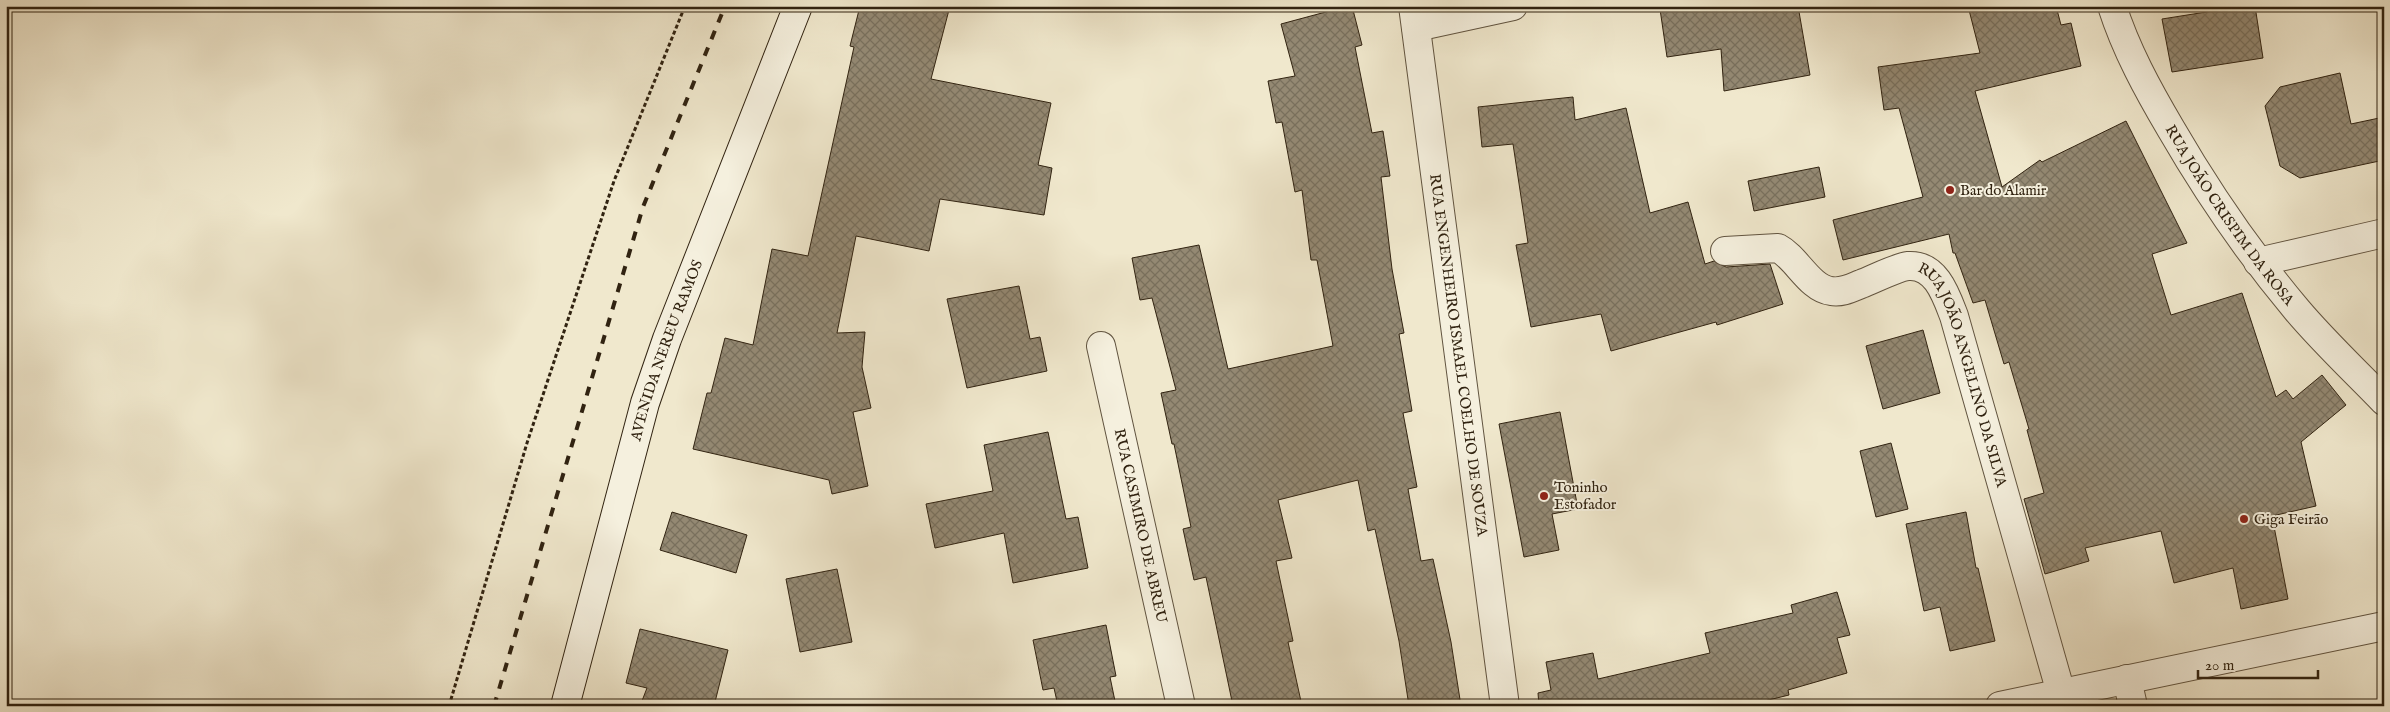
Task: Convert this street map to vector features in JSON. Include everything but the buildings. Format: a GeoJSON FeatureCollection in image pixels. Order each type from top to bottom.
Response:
{"type":"FeatureCollection","features":[{"type":"Feature","properties":{"kind":"street","name":"AVENIDA NEREU RAMOS"},"geometry":{"type":"LineString","coordinates":[[566,706],[645,402],[667,339],[798,6]]}},
{"type":"Feature","properties":{"kind":"street"},"geometry":{"type":"LineString","coordinates":[[1414,17],[1513,6]]}},
{"type":"Feature","properties":{"kind":"street","name":"RUA JOÃO CRISPIM DA ROSA"},"geometry":{"type":"LineString","coordinates":[[2112,6],[2120,31],[2148,90],[2195,169],[2258,262],[2298,312],[2384,401]]}},
{"type":"Feature","properties":{"kind":"street","name":"RUA ENGENHEIRO ISMAEL COELHO DE SOUZA"},"geometry":{"type":"LineString","coordinates":[[1414,17],[1505,706]]}},
{"type":"Feature","properties":{"kind":"street"},"geometry":{"type":"LineString","coordinates":[[2258,262],[2384,233]]}},
{"type":"Feature","properties":{"kind":"street","name":"RUA JOÃO ANGELINO DA SILVA"},"geometry":{"type":"LineString","coordinates":[[1725,251],[1778,248],[1785,252],[1816,284],[1831,291],[1842,291],[1908,266],[1927,271],[1942,285],[1954,316],[2060,693]]}},
{"type":"Feature","properties":{"kind":"street","name":"RUA CASIMIRO DE ABREU"},"geometry":{"type":"LineString","coordinates":[[1102,346],[1181,706]]}},
{"type":"Feature","properties":{"kind":"street"},"geometry":{"type":"LineString","coordinates":[[2000,706],[2384,626]]}},
{"type":"Feature","properties":{"kind":"street"},"geometry":{"type":"LineString","coordinates":[[2127,680],[2133,706]]}},
{"type":"Feature","properties":{"kind":"path"},"geometry":{"type":"LineString","coordinates":[[449,706],[527,443],[614,181],[685,6]]}},
{"type":"Feature","properties":{"kind":"railway"},"geometry":{"type":"LineString","coordinates":[[494,706],[643,207],[725,6]]}},
{"type":"Feature","properties":{"kind":"place","name":"Bar do Alamir"},"geometry":{"type":"Point","coordinates":[1950,190]}},
{"type":"Feature","properties":{"kind":"place","name":"Toninho Estofador"},"geometry":{"type":"Point","coordinates":[1544,496]}},
{"type":"Feature","properties":{"kind":"place","name":"Giga Feirão"},"geometry":{"type":"Point","coordinates":[2244,519]}}]}
